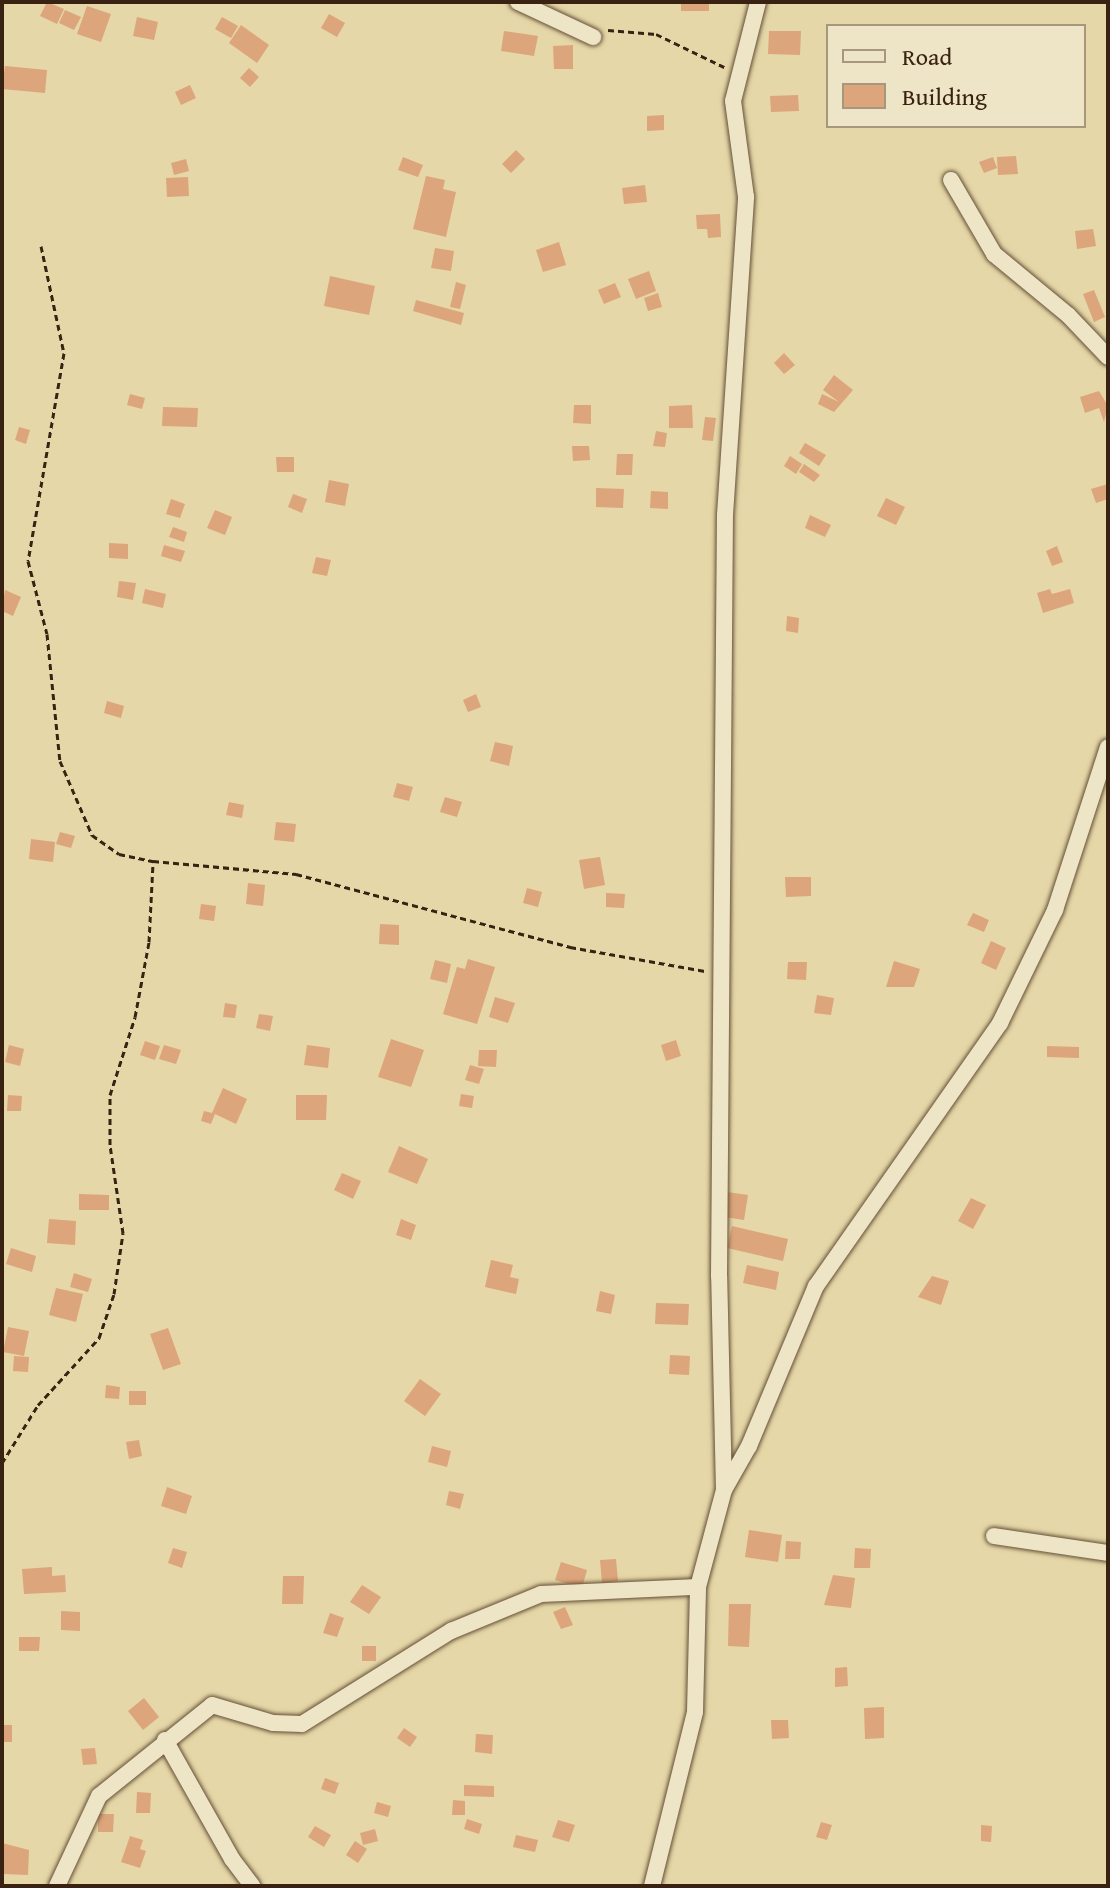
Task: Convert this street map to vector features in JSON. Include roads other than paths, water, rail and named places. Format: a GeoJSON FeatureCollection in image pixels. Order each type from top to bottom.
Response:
{"type":"FeatureCollection","features":[{"type":"Feature","properties":{"kind":"street"},"geometry":{"type":"LineString","coordinates":[[518,2],[593,37]]}},
{"type":"Feature","properties":{"kind":"street"},"geometry":{"type":"LineString","coordinates":[[724,1490],[719,1441],[725,515],[746,197],[733,101],[758,2]]}},
{"type":"Feature","properties":{"kind":"street"},"geometry":{"type":"LineString","coordinates":[[951,180],[994,254],[1068,315],[1108,357]]}},
{"type":"Feature","properties":{"kind":"street"},"geometry":{"type":"LineString","coordinates":[[652,1886],[695,1712],[698,1587],[724,1490],[749,1446],[816,1286],[1000,1023],[1055,910],[1108,747]]}},
{"type":"Feature","properties":{"kind":"street"},"geometry":{"type":"LineString","coordinates":[[994,1536],[1108,1553]]}},
{"type":"Feature","properties":{"kind":"street"},"geometry":{"type":"LineString","coordinates":[[57,1886],[99,1796],[212,1705],[273,1723],[302,1724],[451,1631],[541,1594],[698,1587]]}},
{"type":"Feature","properties":{"kind":"street"},"geometry":{"type":"LineString","coordinates":[[165,1740],[232,1859],[252,1886]]}}]}
